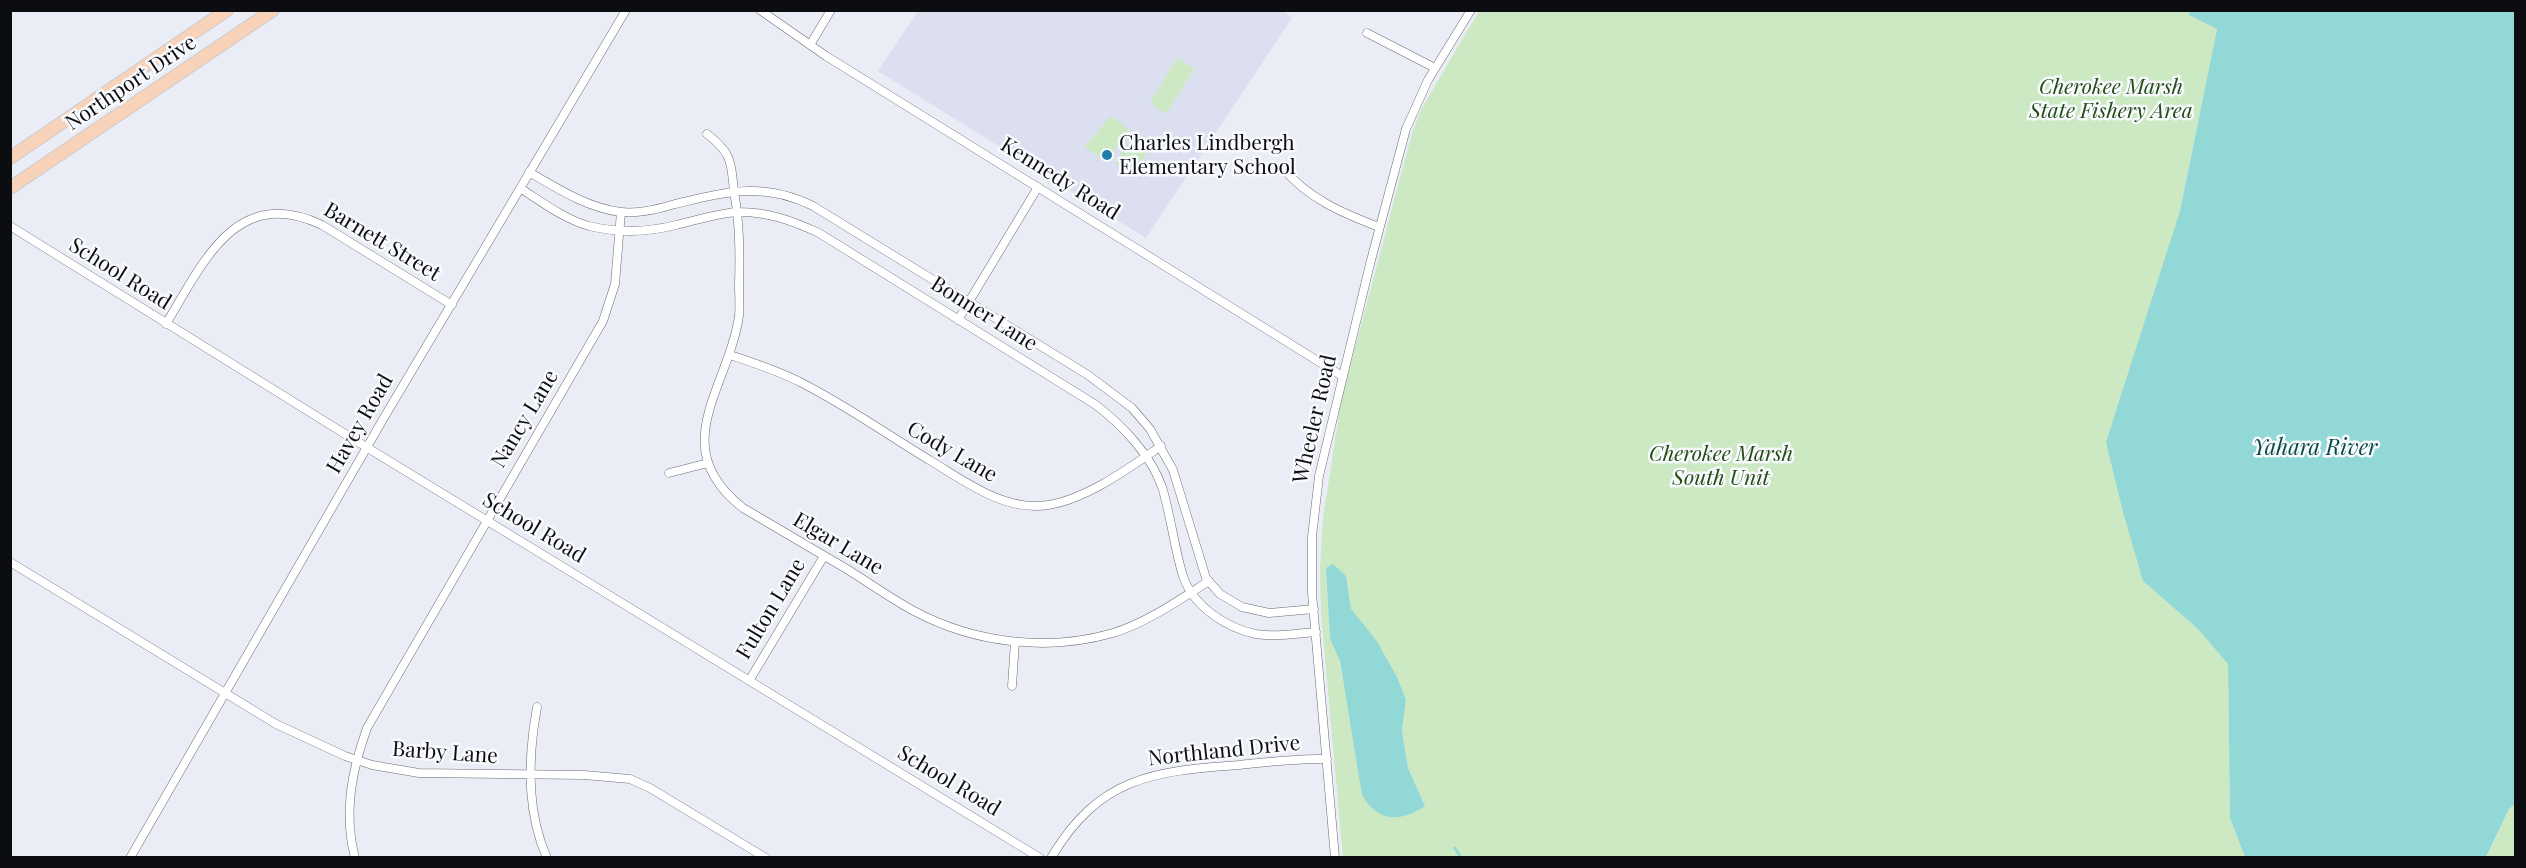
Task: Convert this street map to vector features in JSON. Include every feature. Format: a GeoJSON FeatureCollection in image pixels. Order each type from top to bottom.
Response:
{"type":"FeatureCollection","features":[{"type":"Feature","properties":{"kind":"main road","name":"Northport Drive"},"geometry":{"type":"LineString","coordinates":[[10,158],[227,10]]}},
{"type":"Feature","properties":{"kind":"main road","name":"Northport Drive"},"geometry":{"type":"LineString","coordinates":[[10,189],[273,10]]}},
{"type":"Feature","properties":{"kind":"street","name":"Havey Road"},"geometry":{"type":"LineString","coordinates":[[130,858],[367,448],[626,10]]}},
{"type":"Feature","properties":{"kind":"street","name":"Kennedy Road"},"geometry":{"type":"LineString","coordinates":[[760,10],[810,45],[1342,376]]}},
{"type":"Feature","properties":{"kind":"street"},"geometry":{"type":"LineString","coordinates":[[810,45],[831,10]]}},
{"type":"Feature","properties":{"kind":"street","name":"Wheeler Road"},"geometry":{"type":"LineString","coordinates":[[1335,858],[1314,609],[1312,562],[1315,501],[1342,376],[1406,129],[1436,68],[1471,10]]}},
{"type":"Feature","properties":{"kind":"street"},"geometry":{"type":"LineString","coordinates":[[1367,33],[1436,68]]}},
{"type":"Feature","properties":{"kind":"street","name":"Elgar Lane"},"geometry":{"type":"LineString","coordinates":[[707,134],[726,150],[732,169],[740,233],[739,315],[729,356],[706,419],[704,439],[708,463],[726,494],[743,508],[898,602],[932,620],[996,640],[1062,641],[1113,633],[1140,621],[1209,581]]}},
{"type":"Feature","properties":{"kind":"street"},"geometry":{"type":"LineString","coordinates":[[1282,166],[1296,184],[1308,193],[1350,216],[1379,227]]}},
{"type":"Feature","properties":{"kind":"street","name":"Bonner Lane"},"geometry":{"type":"LineString","coordinates":[[529,172],[567,194],[621,212],[659,208],[734,190],[761,191],[798,198],[846,225],[1117,395],[1150,429],[1161,446],[1183,498],[1209,581]]}},
{"type":"Feature","properties":{"kind":"street"},"geometry":{"type":"LineString","coordinates":[[958,320],[1038,187]]}},
{"type":"Feature","properties":{"kind":"street","name":"Bonner Lane"},"geometry":{"type":"LineString","coordinates":[[520,188],[580,223],[620,231],[645,231],[718,214],[738,212],[778,216],[819,233],[1096,405],[1131,435],[1161,484],[1184,577],[1191,592],[1206,610],[1239,629],[1257,634],[1316,632]]}},
{"type":"Feature","properties":{"kind":"street","name":"Nancy Lane"},"geometry":{"type":"LineString","coordinates":[[355,858],[350,828],[350,798],[356,760],[367,728],[603,321],[615,284],[621,212]]}},
{"type":"Feature","properties":{"kind":"street","name":"Barnett Street"},"geometry":{"type":"LineString","coordinates":[[166,324],[209,252],[220,239],[240,224],[260,215],[280,214],[306,217],[452,305]]}},
{"type":"Feature","properties":{"kind":"street","name":"School Road"},"geometry":{"type":"LineString","coordinates":[[10,226],[367,448],[1040,858]]}},
{"type":"Feature","properties":{"kind":"street","name":"Cody Lane"},"geometry":{"type":"LineString","coordinates":[[729,356],[767,367],[802,384],[973,487],[1004,500],[1037,506],[1077,497],[1161,446]]}},
{"type":"Feature","properties":{"kind":"street"},"geometry":{"type":"LineString","coordinates":[[669,473],[708,463]]}},
{"type":"Feature","properties":{"kind":"street","name":"Fulton Lane"},"geometry":{"type":"LineString","coordinates":[[748,681],[824,556]]}},
{"type":"Feature","properties":{"kind":"street","name":"Barby Lane"},"geometry":{"type":"LineString","coordinates":[[10,562],[288,730],[356,760],[418,772],[584,775],[630,779],[650,788],[766,858]]}},
{"type":"Feature","properties":{"kind":"street"},"geometry":{"type":"LineString","coordinates":[[1209,581],[1231,601],[1259,611],[1269,613],[1314,609]]}},
{"type":"Feature","properties":{"kind":"street"},"geometry":{"type":"LineString","coordinates":[[1012,686],[1015,642]]}},
{"type":"Feature","properties":{"kind":"street"},"geometry":{"type":"LineString","coordinates":[[537,707],[531,754],[531,775],[537,830],[547,858]]}},
{"type":"Feature","properties":{"kind":"street","name":"Northland Drive"},"geometry":{"type":"LineString","coordinates":[[1051,858],[1063,838],[1090,808],[1113,791],[1141,778],[1188,769],[1327,759]]}},
{"type":"Feature","properties":{"kind":"shaded area","name":"Charles Lindbergh Elementary School"},"geometry":{"type":"Polygon","coordinates":[[[1283,10],[1292,18],[1146,238],[878,71],[918,11],[1283,10]]]}},
{"type":"Feature","properties":{"kind":"green space","name":"Cherokee Marsh South Unit"},"geometry":{"type":"Polygon","coordinates":[[[2190,10],[2189,15],[2217,29],[2180,211],[2143,581],[2198,629],[2228,664],[2230,818],[2245,857],[1343,858],[1321,613],[1320,568],[1323,518],[1341,401],[1412,133],[1422,108],[1479,11],[2190,10]],[[1326,568],[1330,639],[1340,661],[1357,761],[1425,806],[1408,768],[1402,730],[1406,700],[1351,609],[1346,576],[1326,568]]]}},
{"type":"Feature","properties":{"kind":"green space"},"geometry":{"type":"Polygon","coordinates":[[[1177,58],[1194,69],[1166,114],[1150,103],[1177,58]]]}},
{"type":"Feature","properties":{"kind":"green space"},"geometry":{"type":"Polygon","coordinates":[[[1111,116],[1129,130],[1107,161],[1084,147],[1111,116]]]}},
{"type":"Feature","properties":{"kind":"green space"},"geometry":{"type":"Polygon","coordinates":[[[1135,134],[1152,145],[1132,174],[1115,163],[1135,134]]]}},
{"type":"Feature","properties":{"kind":"green space"},"geometry":{"type":"Polygon","coordinates":[[[2515,803],[2515,857],[2486,858],[2509,809],[2515,803]]]}},
{"type":"Feature","properties":{"kind":"water","name":"Yahara River"},"geometry":{"type":"Polygon","coordinates":[[[2190,10],[2515,11],[2516,803],[2509,809],[2486,857],[2245,857],[2230,818],[2228,664],[2198,629],[2143,581],[2106,442],[2180,211],[2217,29],[2189,15],[2190,10]]]}},
{"type":"Feature","properties":{"kind":"water"},"geometry":{"type":"Polygon","coordinates":[[[1333,564],[1346,576],[1351,609],[1376,640],[1397,677],[1406,700],[1402,730],[1408,768],[1425,806],[1406,815],[1390,817],[1382,815],[1368,804],[1362,795],[1340,661],[1330,639],[1326,568],[1333,564]]]}},
{"type":"Feature","properties":{"kind":"waterway"},"geometry":{"type":"LineString","coordinates":[[1455,848],[1461,858]]}},
{"type":"Feature","properties":{"kind":"place","name":"Charles Lindbergh Elementary School"},"geometry":{"type":"Point","coordinates":[1107,155]}},
{"type":"Feature","properties":{"kind":"park label","name":"Cherokee Marsh State Fishery Area"},"geometry":{"type":"Point","coordinates":[2111,99]}}]}
